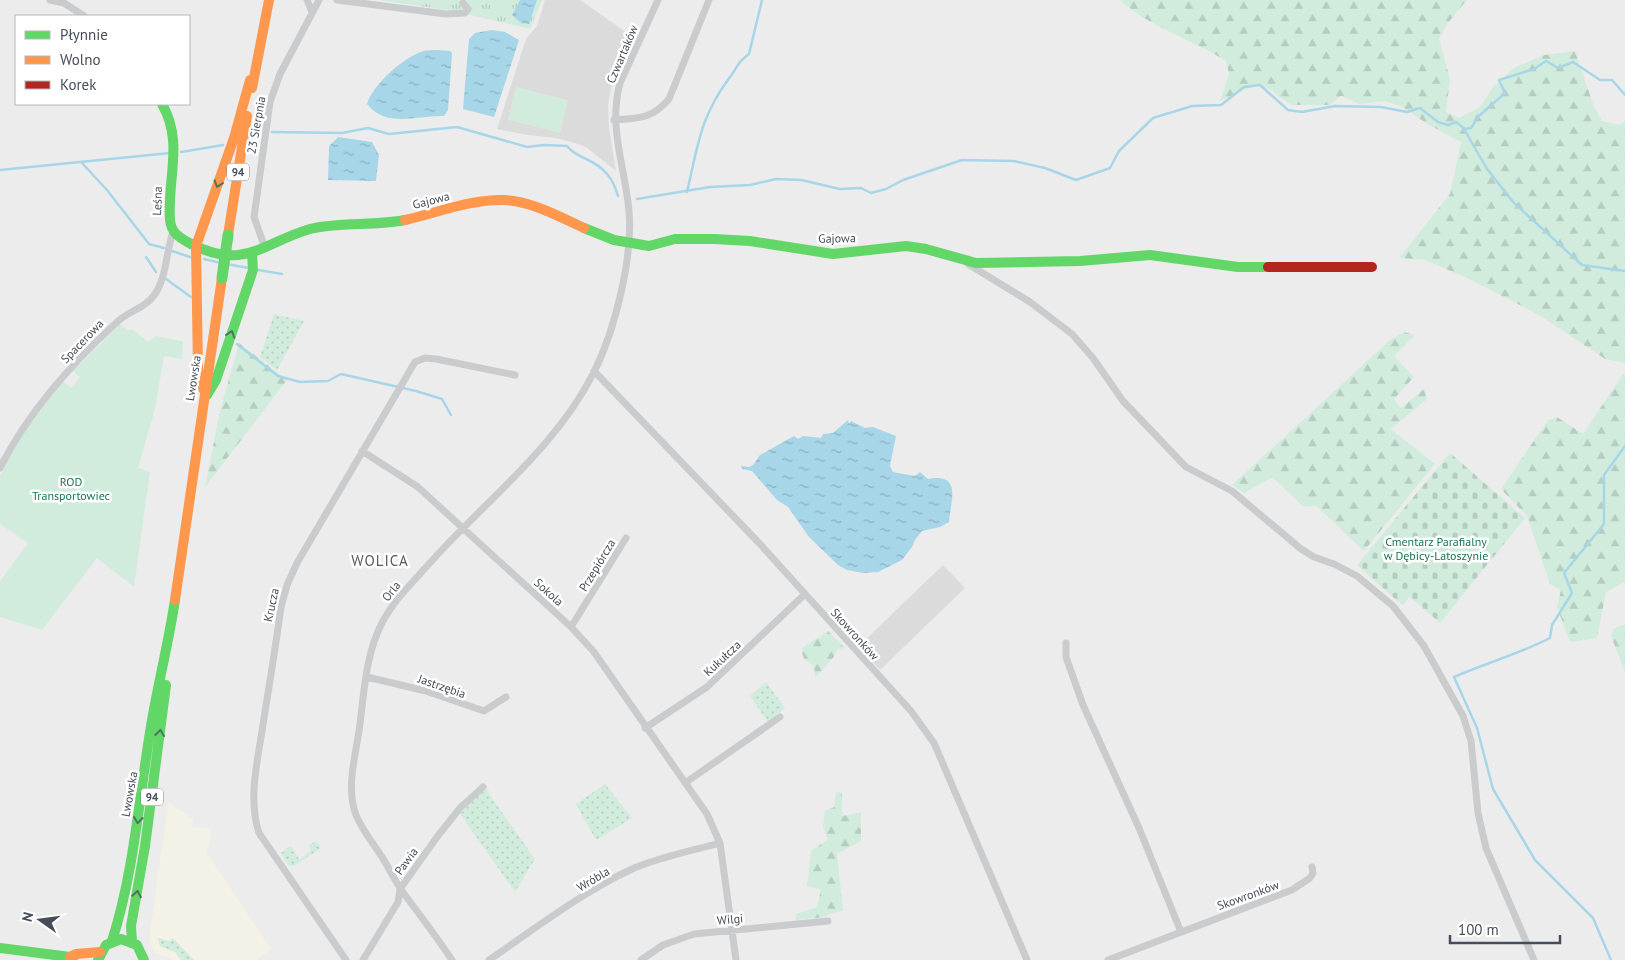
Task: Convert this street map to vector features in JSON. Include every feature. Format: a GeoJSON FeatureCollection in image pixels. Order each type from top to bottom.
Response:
{"type":"FeatureCollection","features":[{"type":"Feature","properties":{"kind":"main road","name":"Lwowska"},"geometry":{"type":"LineString","coordinates":[[248,108],[261,0]]}},
{"type":"Feature","properties":{"kind":"main road","name":"Lwowska"},"geometry":{"type":"LineString","coordinates":[[112,941],[122,910],[130,872],[152,720],[167,651],[228,235],[248,108],[269,0]]}},
{"type":"Feature","properties":{"kind":"main road"},"geometry":{"type":"LineString","coordinates":[[204,399],[198,369],[196,246],[234,138],[250,80]]}},
{"type":"Feature","properties":{"kind":"main road","name":"Leśna"},"geometry":{"type":"LineString","coordinates":[[163,105],[174,127],[170,218],[173,232],[196,246],[219,255],[237,256]]}},
{"type":"Feature","properties":{"kind":"main road","name":"Gajowa"},"geometry":{"type":"LineString","coordinates":[[237,256],[252,253],[311,229],[403,221],[494,200],[518,201],[628,244],[649,246],[675,240],[735,240],[833,254],[899,246],[926,249],[963,261],[1080,261],[1150,255],[1238,267],[1372,267]]}},
{"type":"Feature","properties":{"kind":"main road"},"geometry":{"type":"LineString","coordinates":[[204,399],[216,380],[253,270],[252,253]]}},
{"type":"Feature","properties":{"kind":"main road","name":"Lwowska"},"geometry":{"type":"LineString","coordinates":[[132,942],[132,926],[163,711],[167,651]]}},
{"type":"Feature","properties":{"kind":"main road"},"geometry":{"type":"LineString","coordinates":[[112,941],[121,939],[132,942],[142,951],[144,960]]}},
{"type":"Feature","properties":{"kind":"main road","name":"94"},"geometry":{"type":"LineString","coordinates":[[99,956],[112,941]]}},
{"type":"Feature","properties":{"kind":"main road"},"geometry":{"type":"LineString","coordinates":[[0,948],[71,958],[76,954],[99,956]]}},
{"type":"Feature","properties":{"kind":"street"},"geometry":{"type":"LineString","coordinates":[[50,0],[66,2],[83,15]]}},
{"type":"Feature","properties":{"kind":"street"},"geometry":{"type":"LineString","coordinates":[[306,0],[312,12]]}},
{"type":"Feature","properties":{"kind":"street","name":"23 Sierpnia"},"geometry":{"type":"LineString","coordinates":[[265,248],[256,227],[254,204],[270,102],[280,74],[318,0]]}},
{"type":"Feature","properties":{"kind":"street"},"geometry":{"type":"LineString","coordinates":[[337,0],[446,14],[465,13],[468,9],[463,3]]}},
{"type":"Feature","properties":{"kind":"street","name":"Czwartaków"},"geometry":{"type":"LineString","coordinates":[[614,120],[620,83],[658,0]]}},
{"type":"Feature","properties":{"kind":"street"},"geometry":{"type":"LineString","coordinates":[[628,244],[627,200],[614,120],[644,118],[659,111],[669,99],[709,0]]}},
{"type":"Feature","properties":{"kind":"street","name":"Spacerowa"},"geometry":{"type":"LineString","coordinates":[[0,468],[18,434],[42,400],[115,323],[155,295],[163,274],[173,232]]}},
{"type":"Feature","properties":{"kind":"street","name":"Orla"},"geometry":{"type":"LineString","coordinates":[[452,960],[412,902],[400,889],[389,868],[361,827],[353,806],[353,778],[372,647],[381,624],[393,604],[464,527],[516,475],[564,421],[594,371],[617,308],[628,244]]}},
{"type":"Feature","properties":{"kind":"street"},"geometry":{"type":"LineString","coordinates":[[963,261],[1030,302],[1072,334],[1123,401],[1186,467],[1232,491],[1307,553],[1356,576],[1398,612],[1424,646],[1463,716],[1471,742],[1478,813],[1484,843],[1534,960]]}},
{"type":"Feature","properties":{"kind":"street","name":"Krucza"},"geometry":{"type":"LineString","coordinates":[[346,960],[259,833],[254,817],[254,797],[281,607],[287,585],[297,563],[396,391],[415,362],[425,358],[515,376]]}},
{"type":"Feature","properties":{"kind":"street","name":"Skowronków"},"geometry":{"type":"LineString","coordinates":[[594,371],[760,544],[911,711],[934,743],[1027,960]]}},
{"type":"Feature","properties":{"kind":"street","name":"Sokola"},"geometry":{"type":"LineString","coordinates":[[362,451],[418,487],[464,527],[594,652],[645,728],[707,814],[720,844],[736,960]]}},
{"type":"Feature","properties":{"kind":"street","name":"Przepiórcza"},"geometry":{"type":"LineString","coordinates":[[571,628],[626,538]]}},
{"type":"Feature","properties":{"kind":"street","name":"Kukułcza"},"geometry":{"type":"LineString","coordinates":[[645,728],[707,687],[804,594]]}},
{"type":"Feature","properties":{"kind":"street"},"geometry":{"type":"LineString","coordinates":[[1066,644],[1066,657],[1083,704],[1139,828],[1181,932]]}},
{"type":"Feature","properties":{"kind":"street","name":"Jastrzębia"},"geometry":{"type":"LineString","coordinates":[[367,678],[426,691],[484,711],[506,697]]}},
{"type":"Feature","properties":{"kind":"street"},"geometry":{"type":"LineString","coordinates":[[685,783],[780,717]]}},
{"type":"Feature","properties":{"kind":"street","name":"Pawia"},"geometry":{"type":"LineString","coordinates":[[363,960],[398,902],[400,889],[460,808],[483,787]]}},
{"type":"Feature","properties":{"kind":"street","name":"Wróbla"},"geometry":{"type":"LineString","coordinates":[[489,960],[606,883],[662,858],[720,844]]}},
{"type":"Feature","properties":{"kind":"street","name":"Skowronków"},"geometry":{"type":"LineString","coordinates":[[1108,960],[1292,890],[1310,878],[1313,873],[1312,867]]}},
{"type":"Feature","properties":{"kind":"street","name":"Wilgi"},"geometry":{"type":"LineString","coordinates":[[641,960],[678,939],[694,934],[828,921]]}},
{"type":"Feature","properties":{"kind":"shaded area"},"geometry":{"type":"Polygon","coordinates":[[[545,0],[580,0],[633,37],[612,84],[608,105],[609,128],[616,171],[586,147],[578,144],[556,138],[497,129],[526,39],[537,26],[545,0]]]}},
{"type":"Feature","properties":{"kind":"shaded area"},"geometry":{"type":"Polygon","coordinates":[[[943,565],[965,588],[880,670],[862,649],[863,642],[943,565]]]}},
{"type":"Feature","properties":{"kind":"shaded area"},"geometry":{"type":"Polygon","coordinates":[[[168,802],[193,819],[192,827],[211,829],[207,853],[271,949],[256,960],[175,960],[155,953],[149,942],[168,802]]]}},
{"type":"Feature","properties":{"kind":"green space"},"geometry":{"type":"Polygon","coordinates":[[[380,0],[542,0],[530,29],[453,11],[380,0]]]}},
{"type":"Feature","properties":{"kind":"green space"},"geometry":{"type":"Polygon","coordinates":[[[1120,0],[1467,0],[1447,24],[1439,39],[1450,79],[1446,112],[1459,118],[1480,107],[1493,87],[1514,68],[1544,55],[1575,51],[1593,104],[1602,121],[1619,125],[1625,121],[1625,363],[1605,359],[1539,315],[1465,277],[1425,260],[1399,258],[1450,194],[1461,142],[1429,125],[1402,107],[1385,101],[1359,104],[1341,96],[1329,105],[1291,105],[1269,89],[1256,85],[1220,101],[1229,74],[1226,61],[1144,18],[1120,0]]]}},
{"type":"Feature","properties":{"kind":"green space"},"geometry":{"type":"Polygon","coordinates":[[[516,87],[568,100],[560,133],[508,120],[516,87]]]}},
{"type":"Feature","properties":{"kind":"green space"},"geometry":{"type":"Polygon","coordinates":[[[274,314],[304,321],[277,370],[260,357],[274,314]]]}},
{"type":"Feature","properties":{"kind":"green space","name":"ROD Transportowiec"},"geometry":{"type":"Polygon","coordinates":[[[120,324],[128,331],[132,329],[148,342],[156,336],[183,341],[182,359],[164,356],[155,409],[138,468],[150,472],[134,587],[97,558],[42,630],[0,617],[0,581],[28,543],[0,524],[0,475],[26,426],[63,381],[71,388],[80,377],[73,371],[120,324]]]}},
{"type":"Feature","properties":{"kind":"green space"},"geometry":{"type":"Polygon","coordinates":[[[1404,332],[1415,335],[1394,356],[1414,377],[1394,399],[1401,408],[1424,389],[1427,399],[1391,429],[1435,464],[1364,551],[1316,506],[1304,507],[1272,477],[1244,493],[1232,485],[1390,340],[1404,332]]]}},
{"type":"Feature","properties":{"kind":"green space"},"geometry":{"type":"Polygon","coordinates":[[[239,343],[287,380],[205,487],[220,411],[239,343]]]}},
{"type":"Feature","properties":{"kind":"green space"},"geometry":{"type":"Polygon","coordinates":[[[1623,374],[1625,374],[1625,582],[1606,592],[1597,638],[1570,642],[1557,607],[1561,590],[1550,584],[1527,516],[1501,489],[1548,420],[1557,417],[1583,434],[1623,374]]]}},
{"type":"Feature","properties":{"kind":"green space","name":"Cmentarz Parafialny w Dębicy-Latoszynie"},"geometry":{"type":"Polygon","coordinates":[[[1450,453],[1525,518],[1440,623],[1410,597],[1402,605],[1357,565],[1450,453]]]}},
{"type":"Feature","properties":{"kind":"green space"},"geometry":{"type":"Polygon","coordinates":[[[1625,624],[1625,672],[1611,636],[1613,629],[1625,624]]]}},
{"type":"Feature","properties":{"kind":"green space"},"geometry":{"type":"Polygon","coordinates":[[[828,631],[845,648],[838,649],[833,658],[815,678],[814,667],[804,658],[802,648],[828,631]]]}},
{"type":"Feature","properties":{"kind":"green space"},"geometry":{"type":"Polygon","coordinates":[[[766,682],[785,708],[768,722],[750,696],[766,682]]]}},
{"type":"Feature","properties":{"kind":"green space"},"geometry":{"type":"Polygon","coordinates":[[[605,784],[632,818],[596,840],[576,804],[605,784]]]}},
{"type":"Feature","properties":{"kind":"green space"},"geometry":{"type":"Polygon","coordinates":[[[488,789],[489,794],[535,859],[515,892],[460,814],[483,790],[488,789]]]}},
{"type":"Feature","properties":{"kind":"green space"},"geometry":{"type":"Polygon","coordinates":[[[836,792],[842,793],[842,816],[861,812],[861,841],[837,854],[843,911],[831,913],[825,917],[796,920],[796,914],[817,907],[821,889],[807,887],[811,851],[828,839],[823,827],[825,811],[834,807],[836,792]]]}},
{"type":"Feature","properties":{"kind":"green space"},"geometry":{"type":"Polygon","coordinates":[[[316,841],[321,848],[294,866],[289,866],[281,853],[291,846],[299,859],[311,851],[309,845],[316,841]]]}},
{"type":"Feature","properties":{"kind":"green space"},"geometry":{"type":"Polygon","coordinates":[[[158,938],[169,941],[173,938],[194,960],[181,960],[175,952],[160,946],[158,938]]]}},
{"type":"Feature","properties":{"kind":"water"},"geometry":{"type":"Polygon","coordinates":[[[520,0],[537,0],[529,24],[521,23],[512,15],[520,0]]]}},
{"type":"Feature","properties":{"kind":"water"},"geometry":{"type":"Polygon","coordinates":[[[492,30],[505,32],[519,40],[494,117],[463,109],[469,39],[475,33],[492,30]]]}},
{"type":"Feature","properties":{"kind":"water"},"geometry":{"type":"Polygon","coordinates":[[[439,50],[452,53],[448,110],[444,116],[393,119],[375,112],[367,104],[380,82],[402,63],[421,52],[439,50]]]}},
{"type":"Feature","properties":{"kind":"water"},"geometry":{"type":"Polygon","coordinates":[[[338,137],[372,142],[379,155],[376,181],[328,180],[329,146],[338,137]]]}},
{"type":"Feature","properties":{"kind":"water"},"geometry":{"type":"Polygon","coordinates":[[[848,420],[849,424],[851,421],[865,428],[873,427],[896,436],[890,466],[893,472],[915,476],[920,472],[928,479],[939,478],[946,480],[952,490],[949,522],[940,527],[922,531],[902,560],[878,572],[863,573],[847,570],[838,565],[809,537],[788,507],[777,500],[752,471],[742,469],[741,466],[749,467],[753,465],[760,455],[794,436],[798,439],[803,436],[821,438],[823,434],[833,433],[848,420]]]}},
{"type":"Feature","properties":{"kind":"waterway"},"geometry":{"type":"LineString","coordinates":[[687,192],[701,132],[706,119],[720,91],[740,63],[749,54],[762,0]]}},
{"type":"Feature","properties":{"kind":"waterway"},"geometry":{"type":"LineString","coordinates":[[637,199],[710,187],[750,185],[776,179],[801,180],[840,189],[861,188],[871,193],[962,160],[1014,161],[1045,168],[1076,180],[1110,168],[1119,151],[1153,118],[1192,106],[1221,105],[1244,87],[1260,85],[1288,110],[1302,112],[1335,106],[1381,107],[1407,112],[1420,108],[1438,122],[1448,125],[1456,122],[1465,129],[1471,128],[1479,116],[1505,93],[1499,80],[1534,69],[1546,61],[1558,68],[1573,62],[1600,80],[1612,80],[1625,95]]}},
{"type":"Feature","properties":{"kind":"waterway"},"geometry":{"type":"LineString","coordinates":[[272,132],[342,133],[368,128],[389,134],[457,127],[527,147],[544,145],[567,146],[573,152],[603,169],[610,178],[618,196]]}},
{"type":"Feature","properties":{"kind":"waterway"},"geometry":{"type":"LineString","coordinates":[[1464,129],[1487,169],[1513,202],[1582,265],[1625,271]]}},
{"type":"Feature","properties":{"kind":"waterway"},"geometry":{"type":"LineString","coordinates":[[181,152],[223,145]]}},
{"type":"Feature","properties":{"kind":"waterway"},"geometry":{"type":"LineString","coordinates":[[0,170],[170,153]]}},
{"type":"Feature","properties":{"kind":"waterway"},"geometry":{"type":"LineString","coordinates":[[82,163],[107,190],[149,244],[164,248]]}},
{"type":"Feature","properties":{"kind":"waterway"},"geometry":{"type":"LineString","coordinates":[[172,251],[190,257]]}},
{"type":"Feature","properties":{"kind":"waterway"},"geometry":{"type":"LineString","coordinates":[[146,257],[156,272]]}},
{"type":"Feature","properties":{"kind":"waterway"},"geometry":{"type":"LineString","coordinates":[[204,259],[221,263]]}},
{"type":"Feature","properties":{"kind":"waterway"},"geometry":{"type":"LineString","coordinates":[[226,264],[249,268]]}},
{"type":"Feature","properties":{"kind":"waterway"},"geometry":{"type":"LineString","coordinates":[[258,270],[282,274]]}},
{"type":"Feature","properties":{"kind":"waterway"},"geometry":{"type":"LineString","coordinates":[[166,279],[191,297]]}},
{"type":"Feature","properties":{"kind":"waterway"},"geometry":{"type":"LineString","coordinates":[[237,344],[278,376],[300,382],[328,381],[341,374],[416,391],[442,399],[451,415]]}},
{"type":"Feature","properties":{"kind":"waterway"},"geometry":{"type":"LineString","coordinates":[[1611,960],[1593,918],[1535,860],[1493,789],[1477,728],[1454,677],[1550,638],[1552,625],[1572,593],[1564,573],[1604,524],[1604,475],[1625,446]]}},
{"type":"Feature","properties":{"kind":"traffic: fast"},"geometry":{"type":"LineString","coordinates":[[162,105],[169,118],[172,132],[171,225],[177,235],[191,244],[210,252],[240,255],[253,252],[310,229],[333,225],[405,220]]}},
{"type":"Feature","properties":{"kind":"traffic: fast"},"geometry":{"type":"LineString","coordinates":[[584,228],[614,240],[649,246],[675,239],[714,239],[750,241],[833,254],[906,246],[926,249],[976,263],[1080,261],[1150,255],[1238,267],[1268,267]]}},
{"type":"Feature","properties":{"kind":"traffic: fast"},"geometry":{"type":"LineString","coordinates":[[222,278],[228,235]]}},
{"type":"Feature","properties":{"kind":"traffic: fast"},"geometry":{"type":"LineString","coordinates":[[207,395],[216,380],[253,270],[252,253]]}},
{"type":"Feature","properties":{"kind":"traffic: fast"},"geometry":{"type":"LineString","coordinates":[[112,941],[120,914],[131,859],[152,720],[175,600]]}},
{"type":"Feature","properties":{"kind":"traffic: fast"},"geometry":{"type":"LineString","coordinates":[[132,942],[131,926],[145,846],[166,685]]}},
{"type":"Feature","properties":{"kind":"traffic: fast"},"geometry":{"type":"LineString","coordinates":[[98,960],[106,945],[121,939],[137,945],[144,960]]}},
{"type":"Feature","properties":{"kind":"traffic: fast"},"geometry":{"type":"LineString","coordinates":[[0,948],[70,957],[73,960]]}},
{"type":"Feature","properties":{"kind":"traffic: slow"},"geometry":{"type":"LineString","coordinates":[[252,88],[269,0]]}},
{"type":"Feature","properties":{"kind":"traffic: slow"},"geometry":{"type":"LineString","coordinates":[[203,389],[198,369],[196,246],[234,138],[250,80]]}},
{"type":"Feature","properties":{"kind":"traffic: slow"},"geometry":{"type":"LineString","coordinates":[[228,235],[247,116]]}},
{"type":"Feature","properties":{"kind":"traffic: slow"},"geometry":{"type":"LineString","coordinates":[[405,220],[467,204],[504,200],[535,206],[584,228]]}},
{"type":"Feature","properties":{"kind":"traffic: slow"},"geometry":{"type":"LineString","coordinates":[[175,600],[222,278]]}},
{"type":"Feature","properties":{"kind":"traffic: slow"},"geometry":{"type":"LineString","coordinates":[[70,957],[76,954],[100,952]]}},
{"type":"Feature","properties":{"kind":"traffic: jam"},"geometry":{"type":"LineString","coordinates":[[1268,267],[1372,267]]}},
{"type":"Feature","properties":{"kind":"district","name":"WOLICA"},"geometry":{"type":"Point","coordinates":[380,560]}}]}
